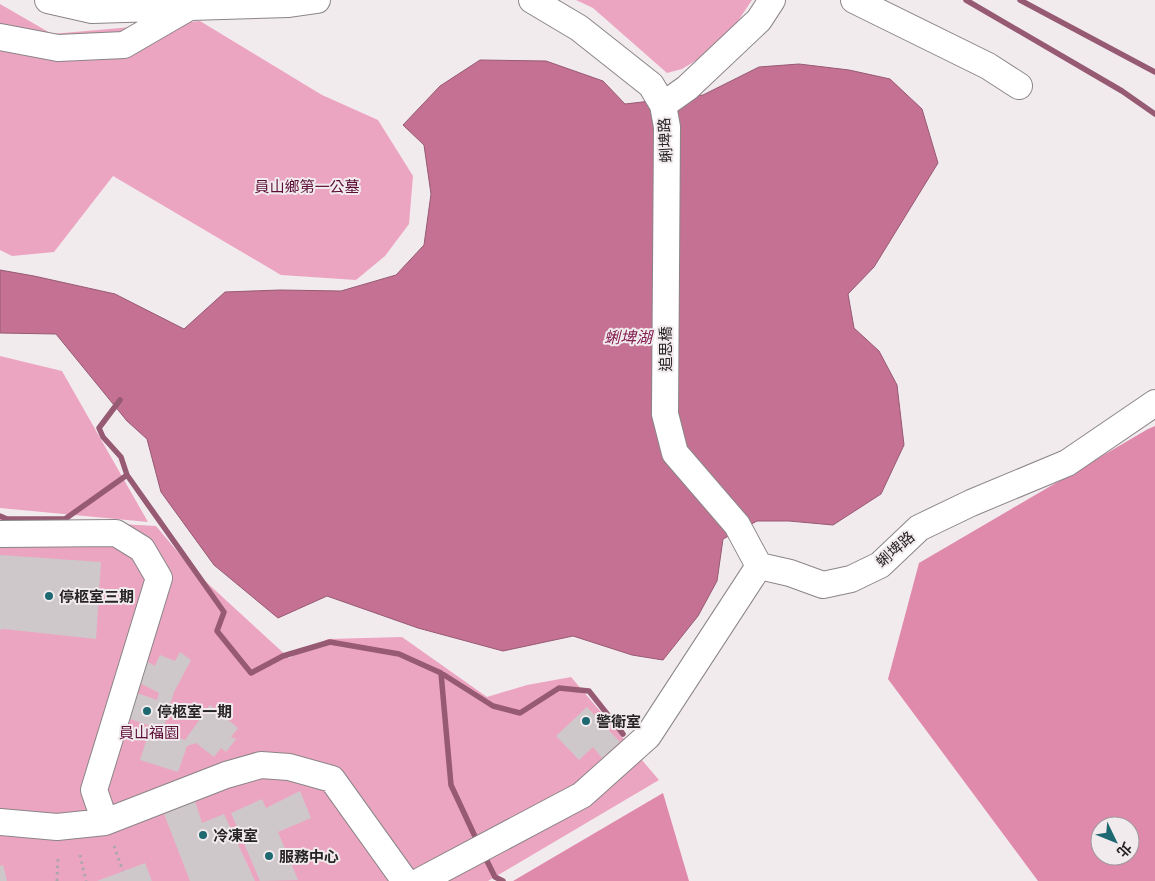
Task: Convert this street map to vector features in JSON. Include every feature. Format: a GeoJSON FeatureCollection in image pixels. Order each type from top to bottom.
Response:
{"type":"FeatureCollection","features":[{"type":"Feature","properties":{"kind":"street"},"geometry":{"type":"LineString","coordinates":[[48,0],[92,10],[289,4],[317,0]]}},
{"type":"Feature","properties":{"kind":"street","name":"蜊埤路"},"geometry":{"type":"LineString","coordinates":[[532,0],[579,28],[644,80],[651,86],[663,105],[667,127],[666,284]]}},
{"type":"Feature","properties":{"kind":"street"},"geometry":{"type":"LineString","coordinates":[[663,105],[687,88],[759,20],[772,0]]}},
{"type":"Feature","properties":{"kind":"street"},"geometry":{"type":"LineString","coordinates":[[854,0],[988,66],[1019,86]]}},
{"type":"Feature","properties":{"kind":"street"},"geometry":{"type":"LineString","coordinates":[[0,37],[58,48],[124,45],[189,8]]}},
{"type":"Feature","properties":{"kind":"street","name":"追思橋"},"geometry":{"type":"LineString","coordinates":[[666,284],[665,414],[675,453],[736,525],[758,566]]}},
{"type":"Feature","properties":{"kind":"street","name":"蜊埤路"},"geometry":{"type":"LineString","coordinates":[[758,566],[790,573],[823,585],[851,579],[880,565],[919,528],[970,503],[1066,463],[1155,403]]}},
{"type":"Feature","properties":{"kind":"street"},"geometry":{"type":"LineString","coordinates":[[0,534],[116,533],[142,549],[159,578],[94,790],[105,822]]}},
{"type":"Feature","properties":{"kind":"street"},"geometry":{"type":"LineString","coordinates":[[420,881],[582,795],[648,736],[758,566]]}},
{"type":"Feature","properties":{"kind":"street"},"geometry":{"type":"LineString","coordinates":[[0,822],[57,827],[105,822],[226,776],[261,765],[289,767],[332,779],[405,881]]}},
{"type":"Feature","properties":{"kind":"path"},"geometry":{"type":"LineString","coordinates":[[114,846],[123,871]]}},
{"type":"Feature","properties":{"kind":"path"},"geometry":{"type":"LineString","coordinates":[[80,856],[86,881]]}},
{"type":"Feature","properties":{"kind":"path"},"geometry":{"type":"LineString","coordinates":[[57,881],[58,857]]}},
{"type":"Feature","properties":{"kind":"green space"},"geometry":{"type":"Polygon","coordinates":[[[576,0],[752,0],[722,45],[682,69],[667,73],[593,8],[576,0]]]}},
{"type":"Feature","properties":{"kind":"green space","name":"員山鄉第一公墓"},"geometry":{"type":"Polygon","coordinates":[[[0,4],[52,34],[200,21],[322,95],[378,120],[413,176],[409,224],[385,256],[356,280],[281,275],[113,176],[54,252],[12,256],[0,250],[0,4]]]}},
{"type":"Feature","properties":{"kind":"green space"},"geometry":{"type":"Polygon","coordinates":[[[0,356],[62,371],[148,522],[0,508],[0,356]]]}},
{"type":"Feature","properties":{"kind":"green space","name":"員山福園"},"geometry":{"type":"Polygon","coordinates":[[[0,517],[156,526],[192,569],[289,658],[328,639],[402,637],[487,697],[527,685],[571,677],[659,780],[488,881],[0,881],[0,517]]]}},
{"type":"Feature","properties":{"kind":"shaded area"},"geometry":{"type":"Polygon","coordinates":[[[1155,426],[1155,881],[1038,881],[888,679],[919,563],[1155,426]]]}},
{"type":"Feature","properties":{"kind":"shaded area"},"geometry":{"type":"Polygon","coordinates":[[[663,793],[689,881],[513,881],[663,793]]]}},
{"type":"Feature","properties":{"kind":"water","name":"蜊埤湖"},"geometry":{"type":"Polygon","coordinates":[[[480,60],[546,61],[603,81],[625,104],[703,95],[759,67],[799,64],[849,70],[890,79],[922,109],[938,163],[874,267],[848,294],[854,328],[879,351],[897,385],[904,445],[881,494],[833,525],[789,521],[757,521],[723,539],[717,581],[698,616],[663,660],[632,655],[573,636],[503,651],[418,628],[327,596],[278,618],[214,565],[161,492],[147,439],[127,421],[56,334],[0,333],[0,270],[115,294],[184,329],[225,292],[280,290],[341,291],[396,275],[424,245],[431,194],[424,145],[403,125],[440,86],[480,60]]]}},
{"type":"Feature","properties":{"kind":"building","name":"停柩室三期"},"geometry":{"type":"Polygon","coordinates":[[[0,555],[101,562],[96,639],[0,630],[0,555]]]}},
{"type":"Feature","properties":{"kind":"building","name":"停柩室一期"},"geometry":{"type":"Polygon","coordinates":[[[180,652],[191,660],[174,692],[162,733],[185,740],[210,705],[238,728],[231,737],[236,739],[226,752],[221,748],[214,757],[196,743],[187,746],[178,772],[140,760],[151,726],[124,717],[131,691],[157,700],[159,693],[136,681],[146,661],[155,666],[160,655],[175,661],[180,652]]]}},
{"type":"Feature","properties":{"kind":"building","name":"警衛室"},"geometry":{"type":"Polygon","coordinates":[[[587,707],[620,742],[602,758],[593,747],[579,760],[556,736],[587,707]]]}},
{"type":"Feature","properties":{"kind":"building","name":"服務中心"},"geometry":{"type":"Polygon","coordinates":[[[300,791],[311,818],[278,832],[298,880],[260,881],[231,813],[262,799],[266,808],[300,791]]]}},
{"type":"Feature","properties":{"kind":"building","name":"冷凍室"},"geometry":{"type":"Polygon","coordinates":[[[195,801],[202,823],[224,814],[255,881],[190,881],[164,814],[195,801]]]}},
{"type":"Feature","properties":{"kind":"building"},"geometry":{"type":"Polygon","coordinates":[[[145,863],[152,881],[97,881],[145,863]]]}},
{"type":"Feature","properties":{"kind":"building"},"geometry":{"type":"Polygon","coordinates":[[[3,865],[7,881],[0,881],[0,866],[3,865]]]}},
{"type":"Feature","properties":{"kind":"waterway"},"geometry":{"type":"LineString","coordinates":[[966,0],[1122,91],[1155,114]]}},
{"type":"Feature","properties":{"kind":"waterway"},"geometry":{"type":"LineString","coordinates":[[1020,0],[1155,72]]}},
{"type":"Feature","properties":{"kind":"waterway"},"geometry":{"type":"LineString","coordinates":[[120,400],[99,428],[103,437],[121,457],[127,475],[224,612],[217,631],[251,673],[283,656],[330,642],[399,654],[441,673],[493,706],[520,713],[559,688],[589,691],[623,734]]}},
{"type":"Feature","properties":{"kind":"waterway"},"geometry":{"type":"LineString","coordinates":[[0,516],[7,519],[65,519],[127,475]]}},
{"type":"Feature","properties":{"kind":"waterway"},"geometry":{"type":"LineString","coordinates":[[441,673],[451,785],[478,843]]}},
{"type":"Feature","properties":{"kind":"waterway"},"geometry":{"type":"LineString","coordinates":[[484,855],[495,877],[503,881]]}},
{"type":"Feature","properties":{"kind":"place","name":"停柩室三期"},"geometry":{"type":"Point","coordinates":[49,596]}},
{"type":"Feature","properties":{"kind":"place","name":"停柩室一期"},"geometry":{"type":"Point","coordinates":[147,711]}},
{"type":"Feature","properties":{"kind":"place","name":"警衛室"},"geometry":{"type":"Point","coordinates":[586,721]}},
{"type":"Feature","properties":{"kind":"place","name":"冷凍室"},"geometry":{"type":"Point","coordinates":[203,835]}},
{"type":"Feature","properties":{"kind":"place","name":"服務中心"},"geometry":{"type":"Point","coordinates":[269,856]}}]}
